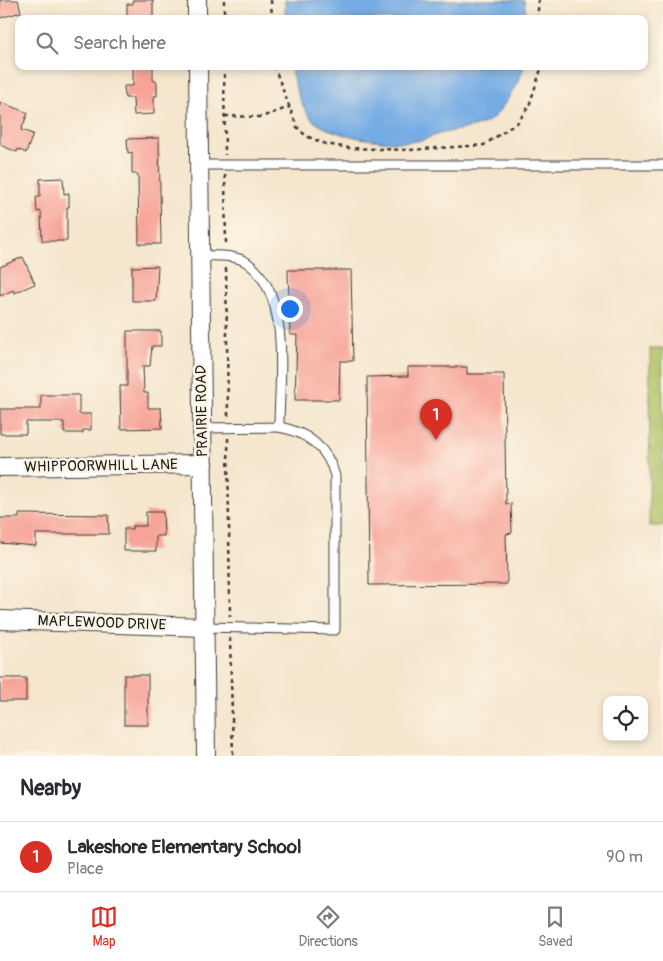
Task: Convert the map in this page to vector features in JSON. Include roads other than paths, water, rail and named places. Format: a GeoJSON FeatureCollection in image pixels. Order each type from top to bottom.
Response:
{"type":"FeatureCollection","features":[{"type":"Feature","properties":{"kind":"street"},"geometry":{"type":"LineString","coordinates":[[197,0],[198,15]]}},
{"type":"Feature","properties":{"kind":"street","name":"PRAIRIE ROAD"},"geometry":{"type":"LineString","coordinates":[[198,70],[206,756]]}},
{"type":"Feature","properties":{"kind":"street","name":"WHIPPOORWHILL LANE"},"geometry":{"type":"LineString","coordinates":[[0,467],[203,464]]}},
{"type":"Feature","properties":{"kind":"street","name":"MAPLEWOOD DRIVE"},"geometry":{"type":"LineString","coordinates":[[0,620],[204,626]]}},
{"type":"Feature","properties":{"kind":"lane"},"geometry":{"type":"LineString","coordinates":[[199,165],[663,165]]}},
{"type":"Feature","properties":{"kind":"lane"},"geometry":{"type":"LineString","coordinates":[[200,256],[226,256],[248,263],[266,284],[275,305],[280,329],[279,427]]}},
{"type":"Feature","properties":{"kind":"lane"},"geometry":{"type":"LineString","coordinates":[[203,428],[279,427],[297,430],[323,449],[332,463],[335,476],[335,630],[204,626]]}},
{"type":"Feature","properties":{"kind":"water"},"geometry":{"type":"Polygon","coordinates":[[[285,0],[524,0],[526,15],[285,15],[285,0]]]}},
{"type":"Feature","properties":{"kind":"water"},"geometry":{"type":"Polygon","coordinates":[[[291,70],[522,70],[510,95],[500,110],[490,120],[473,127],[406,142],[359,138],[328,129],[309,116],[302,105],[291,70]]]}},
{"type":"Feature","properties":{"kind":"place","name":"Lakeshore Elementary School"},"geometry":{"type":"Point","coordinates":[436,440]}}]}
